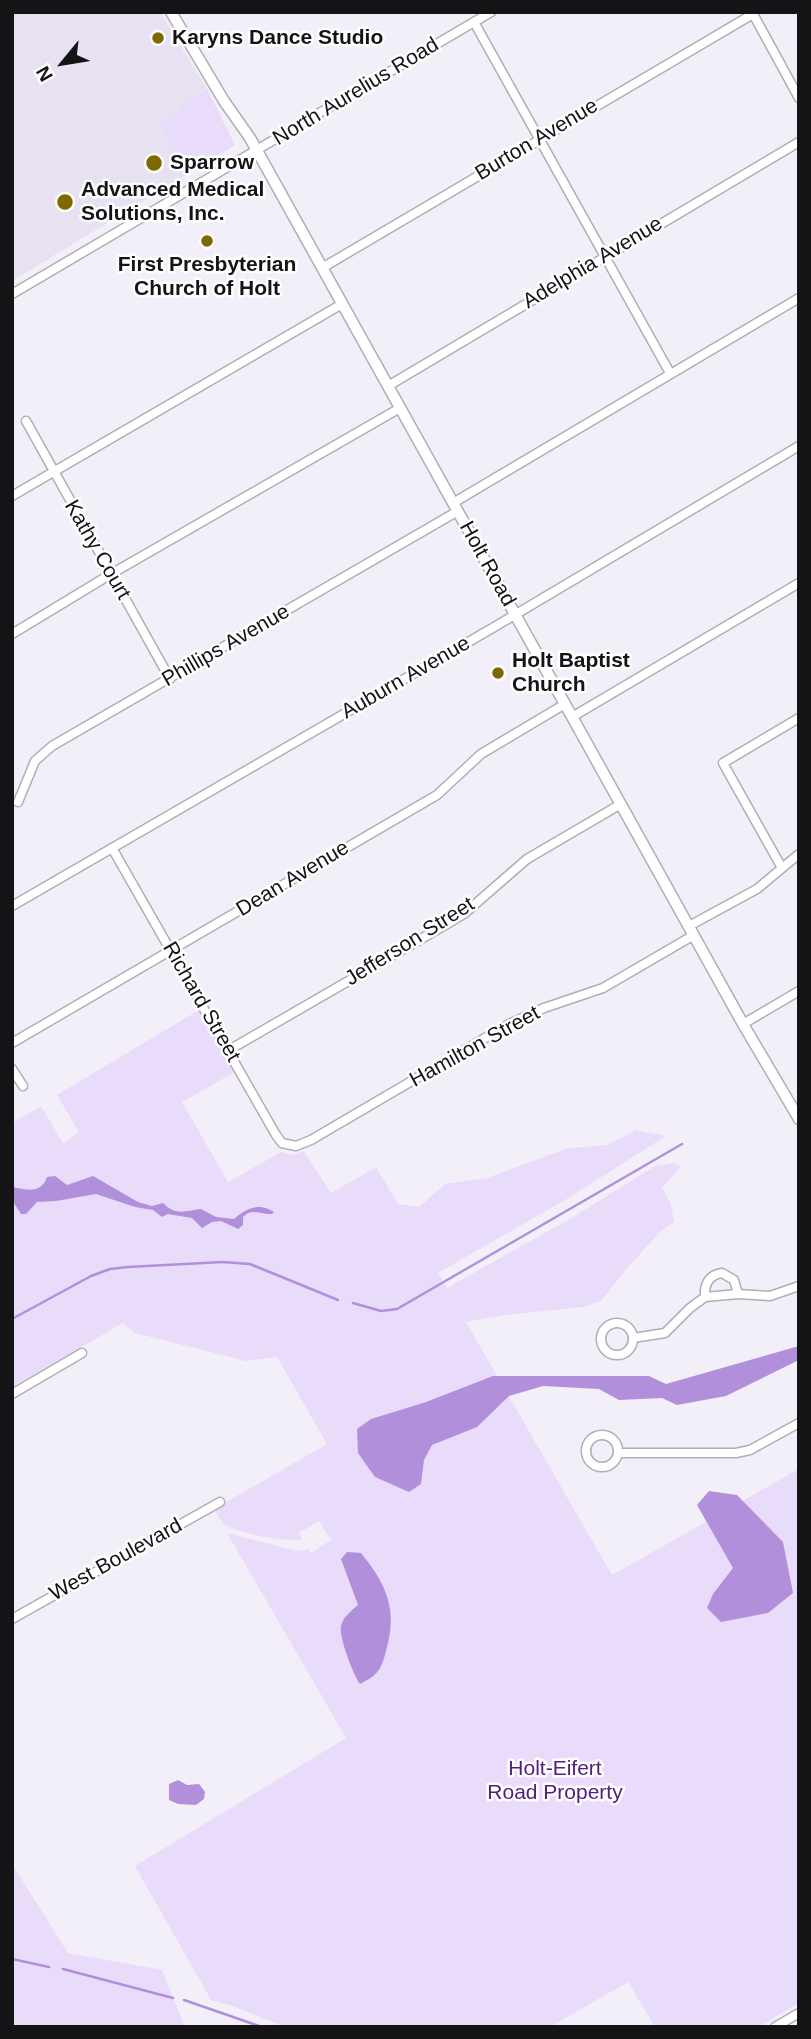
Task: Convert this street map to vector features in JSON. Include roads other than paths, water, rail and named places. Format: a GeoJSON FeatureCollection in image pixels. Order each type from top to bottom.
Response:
{"type":"FeatureCollection","features":[{"type":"Feature","properties":{"kind":"main road","name":"Holt Road"},"geometry":{"type":"LineString","coordinates":[[171,12],[257,151],[743,1024],[799,1119]]}},
{"type":"Feature","properties":{"kind":"street","name":"North Aurelius Road"},"geometry":{"type":"LineString","coordinates":[[12,294],[491,12]]}},
{"type":"Feature","properties":{"kind":"street"},"geometry":{"type":"LineString","coordinates":[[752,13],[799,98]]}},
{"type":"Feature","properties":{"kind":"street","name":"Burton Avenue"},"geometry":{"type":"LineString","coordinates":[[322,268],[752,13]]}},
{"type":"Feature","properties":{"kind":"street"},"geometry":{"type":"LineString","coordinates":[[474,22],[670,373]]}},
{"type":"Feature","properties":{"kind":"street","name":"Adelphia Avenue"},"geometry":{"type":"LineString","coordinates":[[388,386],[799,142]]}},
{"type":"Feature","properties":{"kind":"street","name":"Phillips Avenue"},"geometry":{"type":"LineString","coordinates":[[18,802],[36,761],[43,754],[456,507],[670,373],[799,298]]}},
{"type":"Feature","properties":{"kind":"street"},"geometry":{"type":"LineString","coordinates":[[12,496],[342,304]]}},
{"type":"Feature","properties":{"kind":"street"},"geometry":{"type":"LineString","coordinates":[[12,634],[400,408]]}},
{"type":"Feature","properties":{"kind":"street","name":"Kathy Court"},"geometry":{"type":"LineString","coordinates":[[26,421],[170,679]]}},
{"type":"Feature","properties":{"kind":"street","name":"Auburn Avenue"},"geometry":{"type":"LineString","coordinates":[[12,906],[799,446]]}},
{"type":"Feature","properties":{"kind":"street"},"geometry":{"type":"LineString","coordinates":[[572,717],[799,583]]}},
{"type":"Feature","properties":{"kind":"street","name":"Dean Avenue"},"geometry":{"type":"LineString","coordinates":[[12,1043],[437,795],[481,754],[565,704]]}},
{"type":"Feature","properties":{"kind":"street"},"geometry":{"type":"LineString","coordinates":[[782,868],[723,763],[799,718]]}},
{"type":"Feature","properties":{"kind":"street","name":"Jefferson Street"},"geometry":{"type":"LineString","coordinates":[[229,1050],[447,924],[471,908],[527,859],[621,804]]}},
{"type":"Feature","properties":{"kind":"street","name":"Richard Street"},"geometry":{"type":"LineString","coordinates":[[113,848],[276,1135],[282,1143],[296,1146]]}},
{"type":"Feature","properties":{"kind":"street","name":"Hamilton Street"},"geometry":{"type":"LineString","coordinates":[[296,1146],[311,1140],[509,1024],[544,1008],[603,988],[758,888],[799,854]]}},
{"type":"Feature","properties":{"kind":"street"},"geometry":{"type":"LineString","coordinates":[[743,1024],[799,990]]}},
{"type":"Feature","properties":{"kind":"street"},"geometry":{"type":"LineString","coordinates":[[12,1069],[23,1086]]}},
{"type":"Feature","properties":{"kind":"street"},"geometry":{"type":"LineString","coordinates":[[705,1297],[706,1284],[716,1274],[729,1276],[734,1280],[738,1294]]}},
{"type":"Feature","properties":{"kind":"street"},"geometry":{"type":"LineString","coordinates":[[633,1338],[665,1333],[705,1297],[738,1294],[770,1296],[799,1286]]}},
{"type":"Feature","properties":{"kind":"street"},"geometry":{"type":"LineString","coordinates":[[614,1324],[625,1325],[633,1338],[627,1352],[618,1355],[608,1352],[601,1339],[605,1329],[614,1324]]}},
{"type":"Feature","properties":{"kind":"street"},"geometry":{"type":"LineString","coordinates":[[12,1394],[82,1353]]}},
{"type":"Feature","properties":{"kind":"street"},"geometry":{"type":"LineString","coordinates":[[618,1453],[736,1453],[750,1450],[799,1423]]}},
{"type":"Feature","properties":{"kind":"street"},"geometry":{"type":"LineString","coordinates":[[605,1435],[614,1441],[618,1453],[614,1462],[601,1468],[589,1462],[585,1451],[589,1440],[605,1435]]}},
{"type":"Feature","properties":{"kind":"street","name":"West Boulevard"},"geometry":{"type":"LineString","coordinates":[[12,1619],[220,1502]]}},
{"type":"Feature","properties":{"kind":"street"},"geometry":{"type":"LineString","coordinates":[[775,2027],[799,2013]]}},
{"type":"Feature","properties":{"kind":"waterway"},"geometry":{"type":"LineString","coordinates":[[353,1303],[381,1311],[397,1309],[682,1144]]}},
{"type":"Feature","properties":{"kind":"waterway"},"geometry":{"type":"LineString","coordinates":[[12,1319],[91,1276],[110,1269],[128,1267],[223,1262],[250,1264],[338,1300]]}},
{"type":"Feature","properties":{"kind":"waterway"},"geometry":{"type":"LineString","coordinates":[[12,1959],[49,1967]]}},
{"type":"Feature","properties":{"kind":"waterway"},"geometry":{"type":"LineString","coordinates":[[63,1969],[173,1998]]}},
{"type":"Feature","properties":{"kind":"waterway"},"geometry":{"type":"LineString","coordinates":[[184,2000],[262,2027]]}},
{"type":"Feature","properties":{"kind":"place","name":"Karyns Dance Studio"},"geometry":{"type":"Point","coordinates":[158,38]}},
{"type":"Feature","properties":{"kind":"place","name":"Sparrow"},"geometry":{"type":"Point","coordinates":[154,163]}},
{"type":"Feature","properties":{"kind":"place","name":"Advanced Medical Solutions, Inc."},"geometry":{"type":"Point","coordinates":[65,202]}},
{"type":"Feature","properties":{"kind":"place","name":"First Presbyterian Church of Holt"},"geometry":{"type":"Point","coordinates":[207,241]}},
{"type":"Feature","properties":{"kind":"place","name":"Holt Baptist Church"},"geometry":{"type":"Point","coordinates":[498,673]}},
{"type":"Feature","properties":{"kind":"park label","name":"Holt-Eifert Road Property"},"geometry":{"type":"Point","coordinates":[555,1781]}}]}
